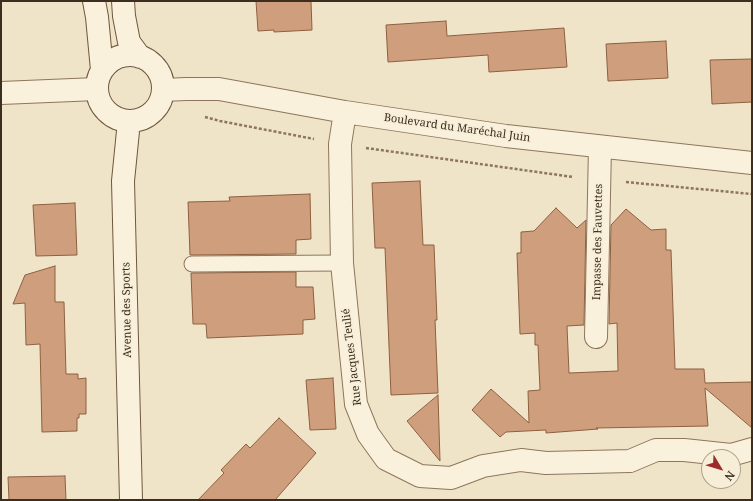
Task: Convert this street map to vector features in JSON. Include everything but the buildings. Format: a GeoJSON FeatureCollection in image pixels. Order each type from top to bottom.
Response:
{"type":"FeatureCollection","features":[{"type":"Feature","properties":{"kind":"street"},"geometry":{"type":"LineString","coordinates":[[94,1],[97,17],[100,102],[107,112],[117,118],[129,121],[141,119],[152,113],[159,103],[163,90],[162,79],[157,69],[140,57],[129,55],[119,57],[109,62],[100,80]]}},
{"type":"Feature","properties":{"kind":"street"},"geometry":{"type":"LineString","coordinates":[[123,1],[129,42],[140,57]]}},
{"type":"Feature","properties":{"kind":"street"},"geometry":{"type":"LineString","coordinates":[[1,93],[100,80]]}},
{"type":"Feature","properties":{"kind":"street","name":"Boulevard du Maréchal Juin"},"geometry":{"type":"LineString","coordinates":[[163,90],[219,89],[345,112],[506,136],[752,163]]}},
{"type":"Feature","properties":{"kind":"street","name":"Rue Jacques Teulié"},"geometry":{"type":"LineString","coordinates":[[345,112],[340,144],[342,264],[356,404],[368,434],[386,459],[420,476],[451,478],[483,466],[521,460],[546,463],[630,461],[656,450],[684,450],[732,455],[752,449]]}},
{"type":"Feature","properties":{"kind":"street","name":"Avenue des Sports"},"geometry":{"type":"LineString","coordinates":[[129,121],[123,180],[131,500]]}},
{"type":"Feature","properties":{"kind":"street","name":"Impasse des Fauvettes"},"geometry":{"type":"LineString","coordinates":[[596,337],[600,147]]}},
{"type":"Feature","properties":{"kind":"lane"},"geometry":{"type":"LineString","coordinates":[[192,264],[342,264]]}}]}
